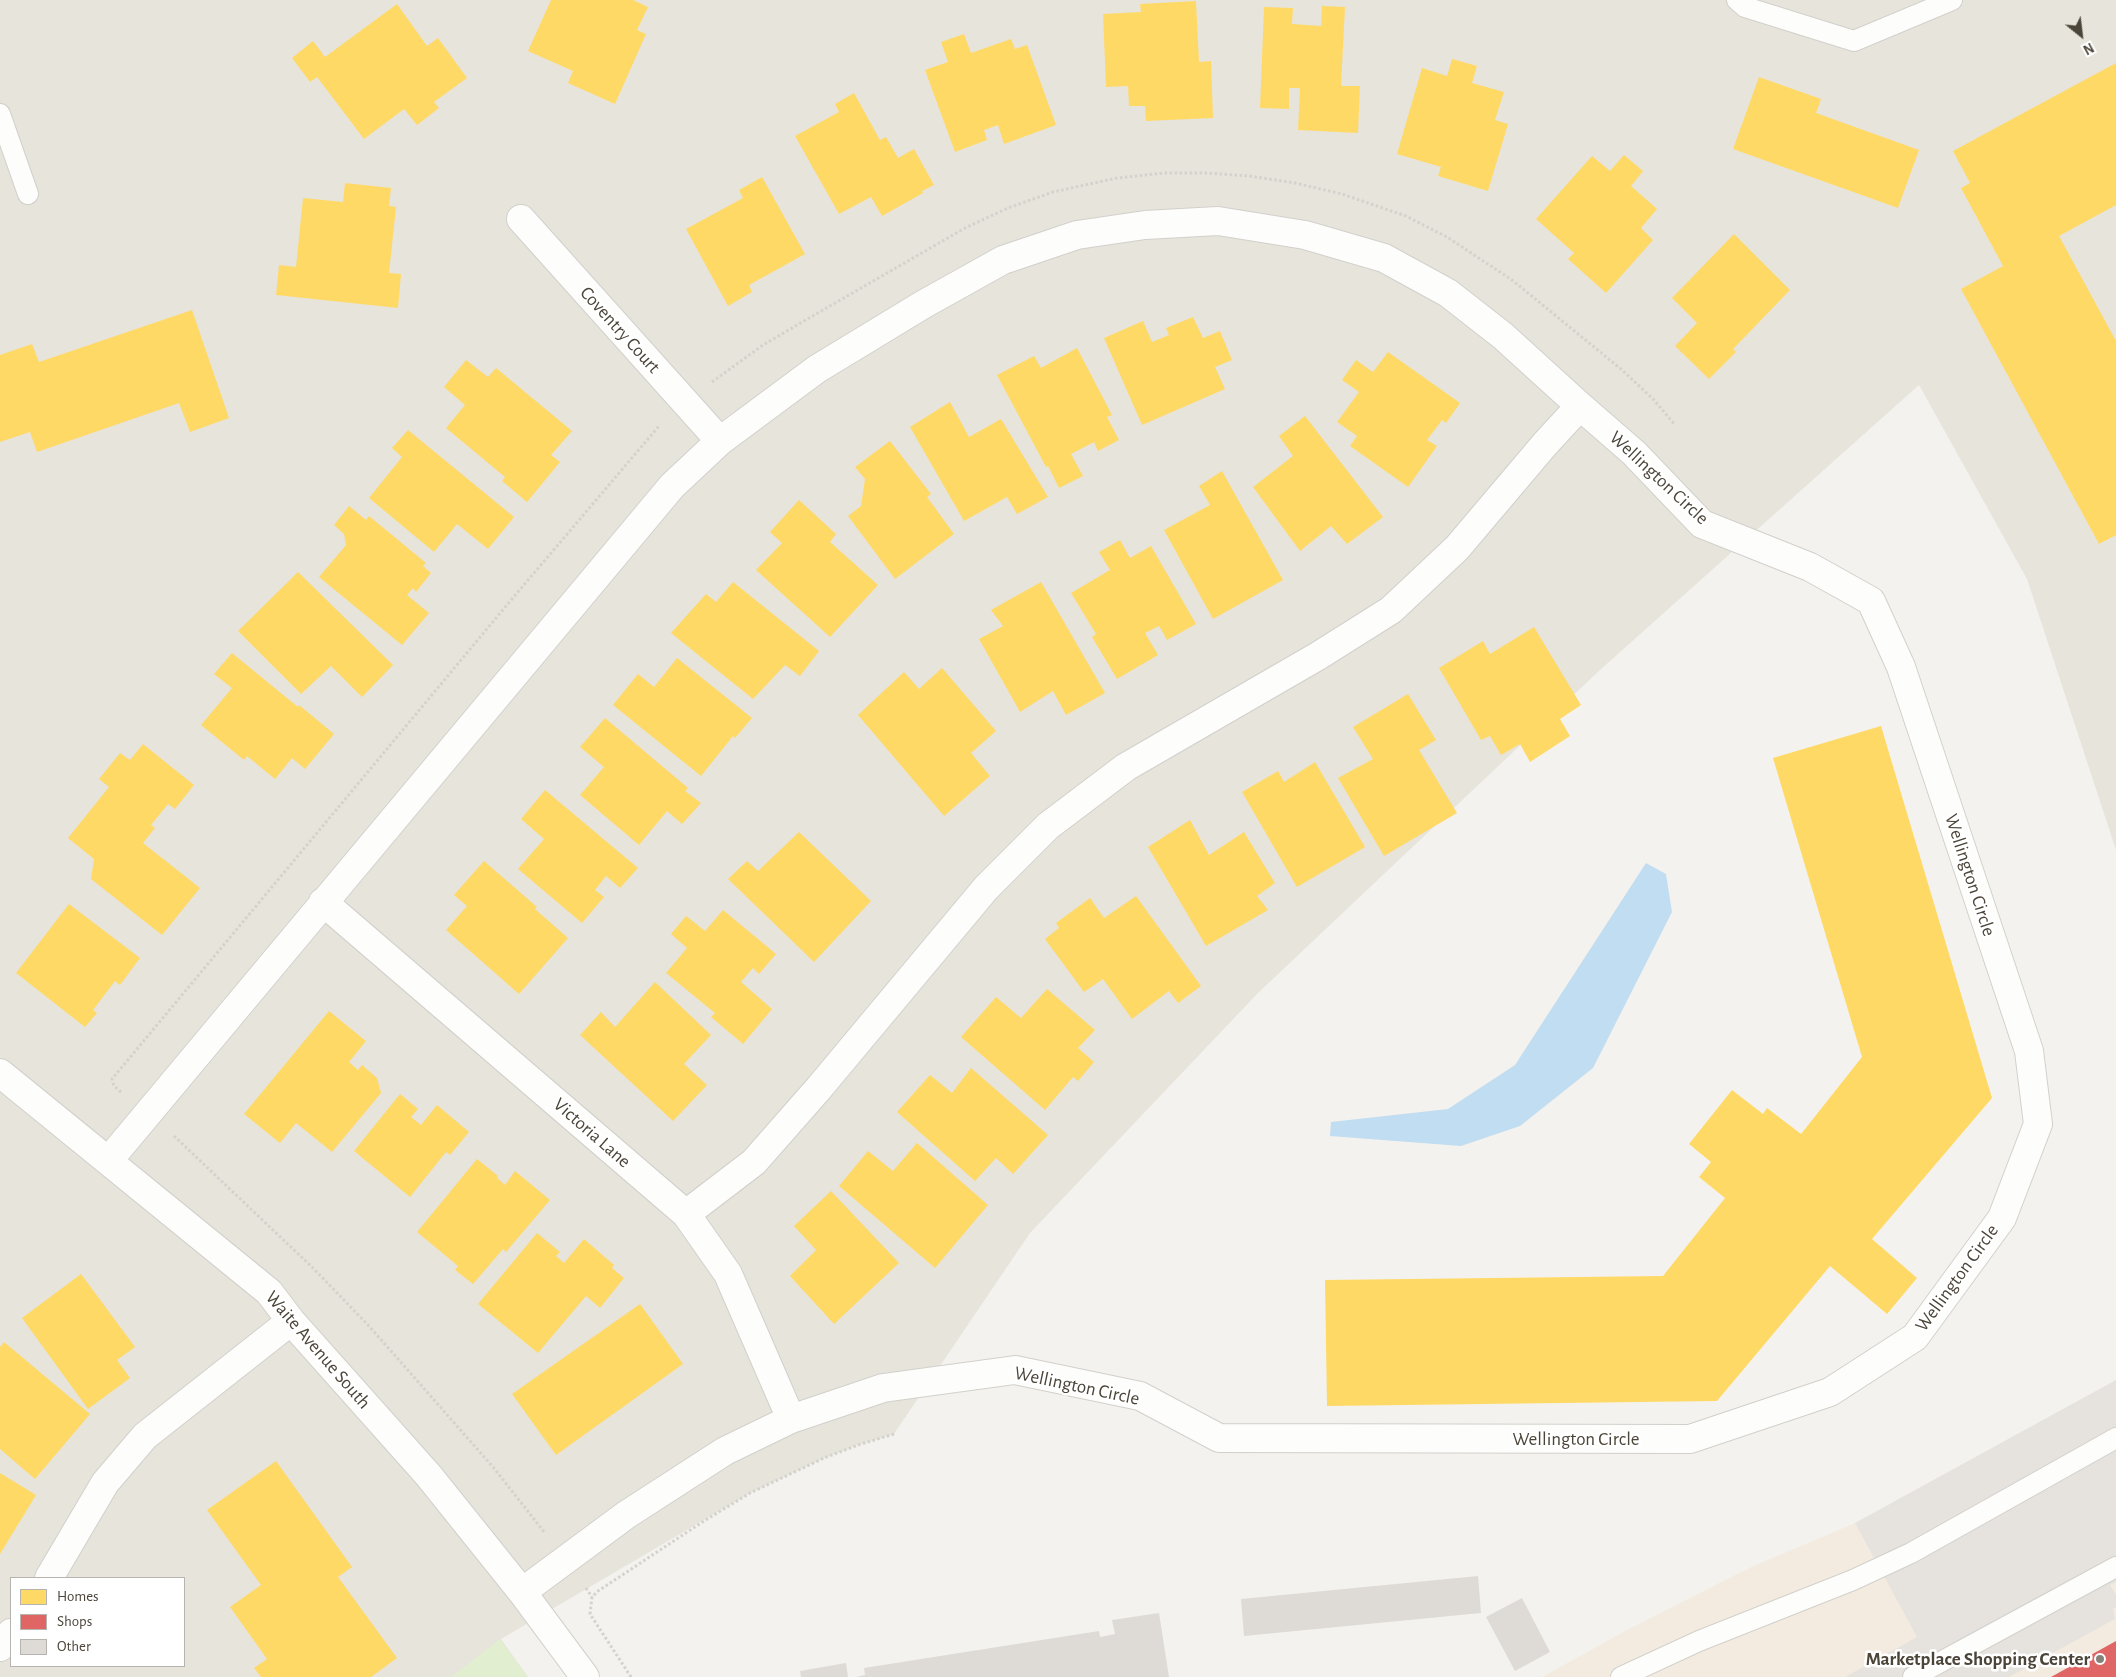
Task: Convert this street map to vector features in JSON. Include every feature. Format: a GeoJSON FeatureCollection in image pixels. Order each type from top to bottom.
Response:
{"type":"FeatureCollection","features":[{"type":"Feature","properties":{"kind":"street","name":"Coventry Court"},"geometry":{"type":"LineString","coordinates":[[521,219],[720,441]]}},
{"type":"Feature","properties":{"kind":"street","name":"Wellington Circle"},"geometry":{"type":"LineString","coordinates":[[109,1160],[672,486],[720,441],[817,369],[924,304],[1003,260],[1077,235],[1145,224],[1218,221],[1305,235],[1384,258],[1448,292],[1503,336],[1634,453],[1702,524],[1810,567],[1871,601],[1901,667],[2029,1051],[2038,1124],[2002,1218],[1915,1337],[1830,1392],[1690,1439],[1219,1438],[1140,1396],[1015,1370],[883,1388],[791,1419],[724,1451],[626,1515],[522,1592]]}},
{"type":"Feature","properties":{"kind":"street"},"geometry":{"type":"LineString","coordinates":[[686,1214],[754,1162],[986,888],[1048,826],[1126,767],[1318,656],[1391,610],[1457,548],[1545,444],[1580,406]]}},
{"type":"Feature","properties":{"kind":"street","name":"Victoria Lane"},"geometry":{"type":"LineString","coordinates":[[323,902],[686,1214],[728,1274],[791,1419]]}},
{"type":"Feature","properties":{"kind":"street","name":"Waite Avenue South"},"geometry":{"type":"LineString","coordinates":[[0,1073],[269,1292],[291,1321],[429,1476],[522,1592],[585,1677]]}},
{"type":"Feature","properties":{"kind":"street"},"geometry":{"type":"LineString","coordinates":[[50,1577],[104,1483],[145,1436],[291,1321]]}},
{"type":"Feature","properties":{"kind":"street"},"geometry":{"type":"LineString","coordinates":[[0,1647],[10,1634]]}},
{"type":"Feature","properties":{"kind":"lane"},"geometry":{"type":"LineString","coordinates":[[1737,0],[1745,7],[1854,41],[1952,0]]}},
{"type":"Feature","properties":{"kind":"lane"},"geometry":{"type":"LineString","coordinates":[[0,114],[28,194]]}},
{"type":"Feature","properties":{"kind":"lane"},"geometry":{"type":"LineString","coordinates":[[1621,1677],[1699,1641],[1811,1597],[1911,1553],[2116,1438]]}},
{"type":"Feature","properties":{"kind":"lane"},"geometry":{"type":"LineString","coordinates":[[1913,1677],[2116,1567]]}},
{"type":"Feature","properties":{"kind":"path"},"geometry":{"type":"LineString","coordinates":[[632,1677],[590,1614],[592,1597],[493,1467],[369,1326],[250,1207],[176,1137],[114,1086],[112,1078],[660,424],[763,345],[965,228],[1008,208],[1053,192],[1117,178],[1165,173],[1249,176],[1295,183],[1342,194],[1406,216],[1447,237],[1512,280],[1621,369],[1654,400],[1675,425]]}},
{"type":"Feature","properties":{"kind":"path"},"geometry":{"type":"LineString","coordinates":[[592,1597],[704,1521],[750,1493],[824,1458],[894,1434]]}},
{"type":"Feature","properties":{"kind":"shaded area"},"geometry":{"type":"Polygon","coordinates":[[[0,0],[2116,0],[2116,850],[2027,579],[1919,385],[1600,670],[1258,993],[1030,1233],[894,1434],[824,1458],[750,1493],[501,1639],[528,1677],[0,1677],[0,0]]]}},
{"type":"Feature","properties":{"kind":"shaded area"},"geometry":{"type":"Polygon","coordinates":[[[2116,1380],[2116,1677],[1542,1677],[1629,1629],[1749,1568],[1855,1523],[2116,1380]]]}},
{"type":"Feature","properties":{"kind":"shaded area"},"geometry":{"type":"Polygon","coordinates":[[[2116,1380],[2116,1582],[2110,1585],[2116,1595],[2116,1608],[2113,1608],[2115,1619],[2009,1677],[1845,1677],[1917,1637],[1855,1523],[2116,1380]]]}},
{"type":"Feature","properties":{"kind":"green space"},"geometry":{"type":"Polygon","coordinates":[[[500,1639],[528,1677],[451,1677],[500,1639]]]}},
{"type":"Feature","properties":{"kind":"water"},"geometry":{"type":"Polygon","coordinates":[[[1646,863],[1666,874],[1672,912],[1593,1068],[1520,1126],[1461,1146],[1330,1136],[1331,1122],[1448,1109],[1515,1065],[1646,863]]]}},
{"type":"Feature","properties":{"kind":"building: Homes"},"geometry":{"type":"Polygon","coordinates":[[[551,0],[633,0],[648,7],[637,30],[646,34],[615,104],[568,83],[573,71],[528,51],[551,0]]]}},
{"type":"Feature","properties":{"kind":"building: Homes"},"geometry":{"type":"Polygon","coordinates":[[[1196,1],[1199,62],[1211,61],[1213,118],[1146,121],[1145,106],[1129,106],[1128,86],[1106,87],[1103,14],[1141,12],[1140,4],[1196,1]]]}},
{"type":"Feature","properties":{"kind":"building: Homes"},"geometry":{"type":"Polygon","coordinates":[[[397,4],[427,46],[438,38],[467,78],[434,102],[439,108],[417,125],[404,109],[364,139],[317,77],[310,82],[292,58],[313,41],[325,57],[397,4]]]}},
{"type":"Feature","properties":{"kind":"building: Homes"},"geometry":{"type":"Polygon","coordinates":[[[1322,6],[1345,7],[1341,86],[1360,86],[1358,133],[1298,130],[1300,88],[1289,88],[1289,109],[1260,108],[1264,7],[1293,8],[1292,24],[1321,26],[1322,6]]]}},
{"type":"Feature","properties":{"kind":"building: Homes"},"geometry":{"type":"Polygon","coordinates":[[[964,34],[971,53],[1011,39],[1015,49],[1027,45],[1056,125],[1004,144],[998,125],[984,130],[987,140],[955,152],[925,70],[948,62],[941,42],[964,34]]]}},
{"type":"Feature","properties":{"kind":"building: Homes"},"geometry":{"type":"Polygon","coordinates":[[[1452,59],[1477,66],[1472,83],[1504,92],[1495,120],[1508,124],[1488,191],[1438,176],[1441,167],[1397,154],[1422,68],[1447,76],[1452,59]]]}},
{"type":"Feature","properties":{"kind":"building: Homes"},"geometry":{"type":"Polygon","coordinates":[[[2116,63],[2116,205],[2059,236],[2116,341],[2116,535],[2099,544],[1961,289],[2003,266],[1961,188],[1970,183],[1953,151],[2116,63]]]}},
{"type":"Feature","properties":{"kind":"building: Homes"},"geometry":{"type":"Polygon","coordinates":[[[1759,77],[1821,99],[1816,113],[1919,150],[1898,208],[1733,149],[1759,77]]]}},
{"type":"Feature","properties":{"kind":"building: Homes"},"geometry":{"type":"Polygon","coordinates":[[[854,93],[880,140],[886,137],[898,158],[914,149],[934,185],[882,216],[871,197],[839,214],[795,136],[839,112],[835,104],[854,93]]]}},
{"type":"Feature","properties":{"kind":"building: Homes"},"geometry":{"type":"Polygon","coordinates":[[[1624,155],[1643,171],[1631,186],[1657,209],[1641,228],[1653,240],[1606,293],[1568,259],[1574,253],[1536,219],[1592,156],[1610,171],[1624,155]]]}},
{"type":"Feature","properties":{"kind":"building: Homes"},"geometry":{"type":"Polygon","coordinates":[[[762,177],[805,254],[749,285],[752,292],[728,306],[686,229],[743,198],[739,190],[762,177]]]}},
{"type":"Feature","properties":{"kind":"building: Homes"},"geometry":{"type":"Polygon","coordinates":[[[345,183],[391,188],[389,206],[396,207],[389,273],[401,274],[398,308],[276,295],[279,265],[296,267],[303,198],[343,202],[345,183]]]}},
{"type":"Feature","properties":{"kind":"building: Homes"},"geometry":{"type":"Polygon","coordinates":[[[1734,234],[1790,290],[1733,349],[1736,352],[1709,379],[1675,346],[1697,323],[1672,298],[1734,234]]]}},
{"type":"Feature","properties":{"kind":"building: Homes"},"geometry":{"type":"Polygon","coordinates":[[[192,310],[229,418],[190,432],[179,403],[37,452],[30,432],[0,442],[0,355],[32,344],[39,362],[192,310]]]}},
{"type":"Feature","properties":{"kind":"building: Homes"},"geometry":{"type":"Polygon","coordinates":[[[1193,317],[1203,338],[1220,331],[1232,360],[1215,367],[1225,389],[1142,425],[1104,338],[1143,321],[1152,342],[1169,335],[1166,328],[1193,317]]]}},
{"type":"Feature","properties":{"kind":"building: Homes"},"geometry":{"type":"Polygon","coordinates":[[[1077,348],[1112,415],[1107,417],[1119,440],[1098,451],[1094,442],[1071,454],[1083,476],[1059,488],[997,375],[1034,356],[1041,368],[1077,348]]]}},
{"type":"Feature","properties":{"kind":"building: Homes"},"geometry":{"type":"Polygon","coordinates":[[[1388,352],[1460,403],[1446,423],[1442,420],[1427,440],[1437,446],[1408,487],[1350,446],[1357,436],[1337,422],[1359,392],[1342,380],[1356,360],[1373,372],[1388,352]]]}},
{"type":"Feature","properties":{"kind":"building: Homes"},"geometry":{"type":"Polygon","coordinates":[[[466,360],[488,377],[496,368],[572,431],[551,455],[560,462],[527,502],[502,481],[505,477],[446,428],[465,405],[444,387],[466,360]]]}},
{"type":"Feature","properties":{"kind":"building: Homes"},"geometry":{"type":"Polygon","coordinates":[[[950,402],[969,437],[1001,419],[1048,497],[1017,514],[1007,497],[964,521],[910,427],[950,402]]]}},
{"type":"Feature","properties":{"kind":"building: Homes"},"geometry":{"type":"Polygon","coordinates":[[[1305,416],[1383,517],[1347,544],[1331,526],[1300,551],[1253,487],[1293,456],[1279,436],[1305,416]]]}},
{"type":"Feature","properties":{"kind":"building: Homes"},"geometry":{"type":"Polygon","coordinates":[[[408,430],[514,517],[488,549],[457,524],[434,552],[369,498],[402,457],[392,448],[408,430]]]}},
{"type":"Feature","properties":{"kind":"building: Homes"},"geometry":{"type":"Polygon","coordinates":[[[890,441],[931,494],[927,497],[954,534],[895,579],[848,516],[861,506],[865,479],[855,467],[890,441]]]}},
{"type":"Feature","properties":{"kind":"building: Homes"},"geometry":{"type":"Polygon","coordinates":[[[1222,471],[1283,580],[1213,619],[1164,530],[1210,505],[1199,486],[1222,471]]]}},
{"type":"Feature","properties":{"kind":"building: Homes"},"geometry":{"type":"Polygon","coordinates":[[[799,500],[836,534],[830,542],[878,585],[830,637],[756,570],[782,543],[770,532],[799,500]]]}},
{"type":"Feature","properties":{"kind":"building: Homes"},"geometry":{"type":"Polygon","coordinates":[[[349,506],[366,520],[369,516],[426,563],[423,566],[431,573],[416,592],[413,588],[407,595],[429,613],[402,645],[319,577],[346,545],[344,534],[334,525],[349,506]]]}},
{"type":"Feature","properties":{"kind":"building: Homes"},"geometry":{"type":"Polygon","coordinates":[[[1120,540],[1130,558],[1151,546],[1196,624],[1167,640],[1159,626],[1145,633],[1158,655],[1117,679],[1092,637],[1096,634],[1071,593],[1110,570],[1099,552],[1120,540]]]}},
{"type":"Feature","properties":{"kind":"building: Homes"},"geometry":{"type":"Polygon","coordinates":[[[298,572],[393,665],[362,697],[331,666],[301,694],[238,631],[298,572]]]}},
{"type":"Feature","properties":{"kind":"building: Homes"},"geometry":{"type":"Polygon","coordinates":[[[733,582],[819,651],[800,676],[785,665],[753,699],[671,633],[706,594],[716,602],[733,582]]]}},
{"type":"Feature","properties":{"kind":"building: Homes"},"geometry":{"type":"Polygon","coordinates":[[[1041,582],[1105,693],[1066,715],[1053,691],[1020,712],[979,639],[1003,626],[991,610],[1041,582]]]}},
{"type":"Feature","properties":{"kind":"building: Homes"},"geometry":{"type":"Polygon","coordinates":[[[1534,627],[1581,705],[1560,719],[1570,736],[1530,762],[1520,744],[1501,755],[1490,736],[1481,740],[1439,668],[1483,641],[1490,654],[1534,627]]]}},
{"type":"Feature","properties":{"kind":"building: Homes"},"geometry":{"type":"Polygon","coordinates":[[[232,653],[334,734],[305,769],[292,758],[275,779],[247,756],[244,760],[201,725],[232,688],[214,674],[232,653]]]}},
{"type":"Feature","properties":{"kind":"building: Homes"},"geometry":{"type":"Polygon","coordinates":[[[677,658],[752,718],[735,738],[733,736],[701,776],[613,705],[638,674],[654,687],[677,658]]]}},
{"type":"Feature","properties":{"kind":"building: Homes"},"geometry":{"type":"Polygon","coordinates":[[[942,668],[996,731],[971,753],[990,776],[944,816],[858,715],[904,672],[919,689],[942,668]]]}},
{"type":"Feature","properties":{"kind":"building: Homes"},"geometry":{"type":"Polygon","coordinates":[[[1408,694],[1436,740],[1419,750],[1457,813],[1384,856],[1338,778],[1373,759],[1353,727],[1408,694]]]}},
{"type":"Feature","properties":{"kind":"building: Homes"},"geometry":{"type":"Polygon","coordinates":[[[605,718],[688,788],[685,791],[701,803],[682,824],[667,811],[639,845],[580,795],[604,767],[580,747],[605,718]]]}},
{"type":"Feature","properties":{"kind":"building: Homes"},"geometry":{"type":"Polygon","coordinates":[[[1881,726],[1992,1098],[1872,1239],[1917,1278],[1887,1314],[1830,1266],[1717,1401],[1327,1406],[1325,1280],[1663,1276],[1725,1198],[1699,1177],[1711,1162],[1689,1144],[1732,1090],[1763,1114],[1767,1108],[1801,1134],[1862,1057],[1773,758],[1881,726]]]}},
{"type":"Feature","properties":{"kind":"building: Homes"},"geometry":{"type":"Polygon","coordinates":[[[143,744],[194,785],[175,809],[168,804],[151,825],[155,828],[143,843],[200,888],[162,935],[91,879],[94,859],[68,838],[109,787],[99,779],[120,753],[130,760],[143,744]]]}},
{"type":"Feature","properties":{"kind":"building: Homes"},"geometry":{"type":"Polygon","coordinates":[[[1315,762],[1365,847],[1297,887],[1242,792],[1278,771],[1284,782],[1315,762]]]}},
{"type":"Feature","properties":{"kind":"building: Homes"},"geometry":{"type":"Polygon","coordinates":[[[545,790],[638,868],[620,888],[606,876],[595,890],[604,897],[582,923],[518,869],[544,839],[521,819],[545,790]]]}},
{"type":"Feature","properties":{"kind":"building: Homes"},"geometry":{"type":"Polygon","coordinates":[[[1190,820],[1209,855],[1244,832],[1275,883],[1257,896],[1268,910],[1206,946],[1148,847],[1190,820]]]}},
{"type":"Feature","properties":{"kind":"building: Homes"},"geometry":{"type":"Polygon","coordinates":[[[799,832],[871,901],[814,962],[728,879],[747,861],[758,871],[799,832]]]}},
{"type":"Feature","properties":{"kind":"building: Homes"},"geometry":{"type":"Polygon","coordinates":[[[484,861],[537,907],[535,909],[568,938],[519,994],[446,930],[467,906],[454,895],[484,861]]]}},
{"type":"Feature","properties":{"kind":"building: Homes"},"geometry":{"type":"Polygon","coordinates":[[[1136,896],[1201,986],[1178,1003],[1169,991],[1132,1019],[1103,979],[1084,992],[1045,939],[1059,928],[1056,923],[1090,898],[1104,918],[1136,896]]]}},
{"type":"Feature","properties":{"kind":"building: Homes"},"geometry":{"type":"Polygon","coordinates":[[[69,904],[140,958],[120,985],[115,981],[93,1010],[97,1013],[85,1027],[16,973],[69,904]]]}},
{"type":"Feature","properties":{"kind":"building: Homes"},"geometry":{"type":"Polygon","coordinates":[[[723,910],[776,954],[759,974],[753,968],[741,982],[772,1009],[743,1044],[711,1017],[715,1013],[666,973],[687,948],[671,934],[686,916],[705,931],[723,910]]]}},
{"type":"Feature","properties":{"kind":"building: Homes"},"geometry":{"type":"Polygon","coordinates":[[[655,982],[711,1035],[684,1064],[707,1085],[673,1121],[580,1035],[601,1012],[615,1027],[655,982]]]}},
{"type":"Feature","properties":{"kind":"building: Homes"},"geometry":{"type":"Polygon","coordinates":[[[1047,989],[1095,1030],[1078,1048],[1094,1062],[1078,1081],[1073,1077],[1045,1110],[961,1037],[996,997],[1021,1018],[1047,989]]]}},
{"type":"Feature","properties":{"kind":"building: Homes"},"geometry":{"type":"Polygon","coordinates":[[[329,1011],[366,1041],[349,1062],[358,1070],[362,1065],[377,1078],[381,1093],[332,1152],[296,1123],[280,1143],[244,1114],[329,1011]]]}},
{"type":"Feature","properties":{"kind":"building: Homes"},"geometry":{"type":"Polygon","coordinates":[[[971,1068],[1048,1135],[1013,1174],[996,1158],[975,1181],[897,1112],[930,1075],[952,1093],[971,1068]]]}},
{"type":"Feature","properties":{"kind":"building: Homes"},"geometry":{"type":"Polygon","coordinates":[[[400,1094],[418,1109],[411,1117],[421,1125],[437,1105],[469,1132],[450,1155],[446,1152],[410,1197],[354,1151],[400,1094]]]}},
{"type":"Feature","properties":{"kind":"building: Homes"},"geometry":{"type":"Polygon","coordinates":[[[917,1143],[988,1205],[935,1268],[839,1186],[868,1151],[893,1171],[917,1143]]]}},
{"type":"Feature","properties":{"kind":"building: Homes"},"geometry":{"type":"Polygon","coordinates":[[[477,1159],[498,1176],[497,1178],[505,1185],[515,1171],[550,1200],[506,1252],[503,1249],[473,1284],[455,1270],[458,1266],[417,1232],[477,1159]]]}},
{"type":"Feature","properties":{"kind":"building: Homes"},"geometry":{"type":"Polygon","coordinates":[[[831,1191],[899,1263],[834,1324],[790,1276],[816,1250],[794,1226],[831,1191]]]}},
{"type":"Feature","properties":{"kind":"building: Homes"},"geometry":{"type":"Polygon","coordinates":[[[537,1233],[560,1252],[556,1256],[564,1263],[584,1239],[614,1265],[612,1268],[624,1278],[600,1308],[586,1296],[538,1353],[478,1304],[537,1233]]]}},
{"type":"Feature","properties":{"kind":"building: Homes"},"geometry":{"type":"Polygon","coordinates":[[[81,1274],[135,1347],[117,1360],[130,1378],[88,1409],[22,1318],[81,1274]]]}},
{"type":"Feature","properties":{"kind":"building: Homes"},"geometry":{"type":"Polygon","coordinates":[[[640,1304],[683,1364],[556,1455],[512,1394],[640,1304]]]}},
{"type":"Feature","properties":{"kind":"building: Homes"},"geometry":{"type":"Polygon","coordinates":[[[4,1342],[90,1414],[35,1479],[0,1449],[0,1347],[4,1342]]]}},
{"type":"Feature","properties":{"kind":"building: Homes"},"geometry":{"type":"Polygon","coordinates":[[[276,1461],[352,1567],[338,1577],[397,1658],[371,1677],[261,1677],[254,1668],[267,1659],[230,1607],[261,1585],[207,1510],[276,1461]]]}},
{"type":"Feature","properties":{"kind":"building: Homes"},"geometry":{"type":"Polygon","coordinates":[[[0,1473],[36,1495],[0,1554],[0,1473]]]}},
{"type":"Feature","properties":{"kind":"building: Shops","name":"Marketplace Shopping Center"},"geometry":{"type":"Polygon","coordinates":[[[2116,1641],[2116,1677],[2051,1677],[2116,1641]]]}},
{"type":"Feature","properties":{"kind":"building: Other"},"geometry":{"type":"Polygon","coordinates":[[[1478,1576],[1481,1613],[1244,1636],[1241,1599],[1478,1576]]]}},
{"type":"Feature","properties":{"kind":"building: Other"},"geometry":{"type":"Polygon","coordinates":[[[1522,1598],[1550,1652],[1515,1671],[1486,1617],[1522,1598]]]}},
{"type":"Feature","properties":{"kind":"building: Other"},"geometry":{"type":"Polygon","coordinates":[[[1159,1613],[1169,1677],[856,1677],[865,1675],[864,1668],[1099,1631],[1100,1637],[1115,1634],[1112,1620],[1159,1613]]]}},
{"type":"Feature","properties":{"kind":"building: Other"},"geometry":{"type":"Polygon","coordinates":[[[846,1663],[848,1677],[801,1677],[800,1671],[846,1663]]]}},
{"type":"Feature","properties":{"kind":"place","name":"Marketplace Shopping Center"},"geometry":{"type":"Point","coordinates":[2100,1659]}}]}
